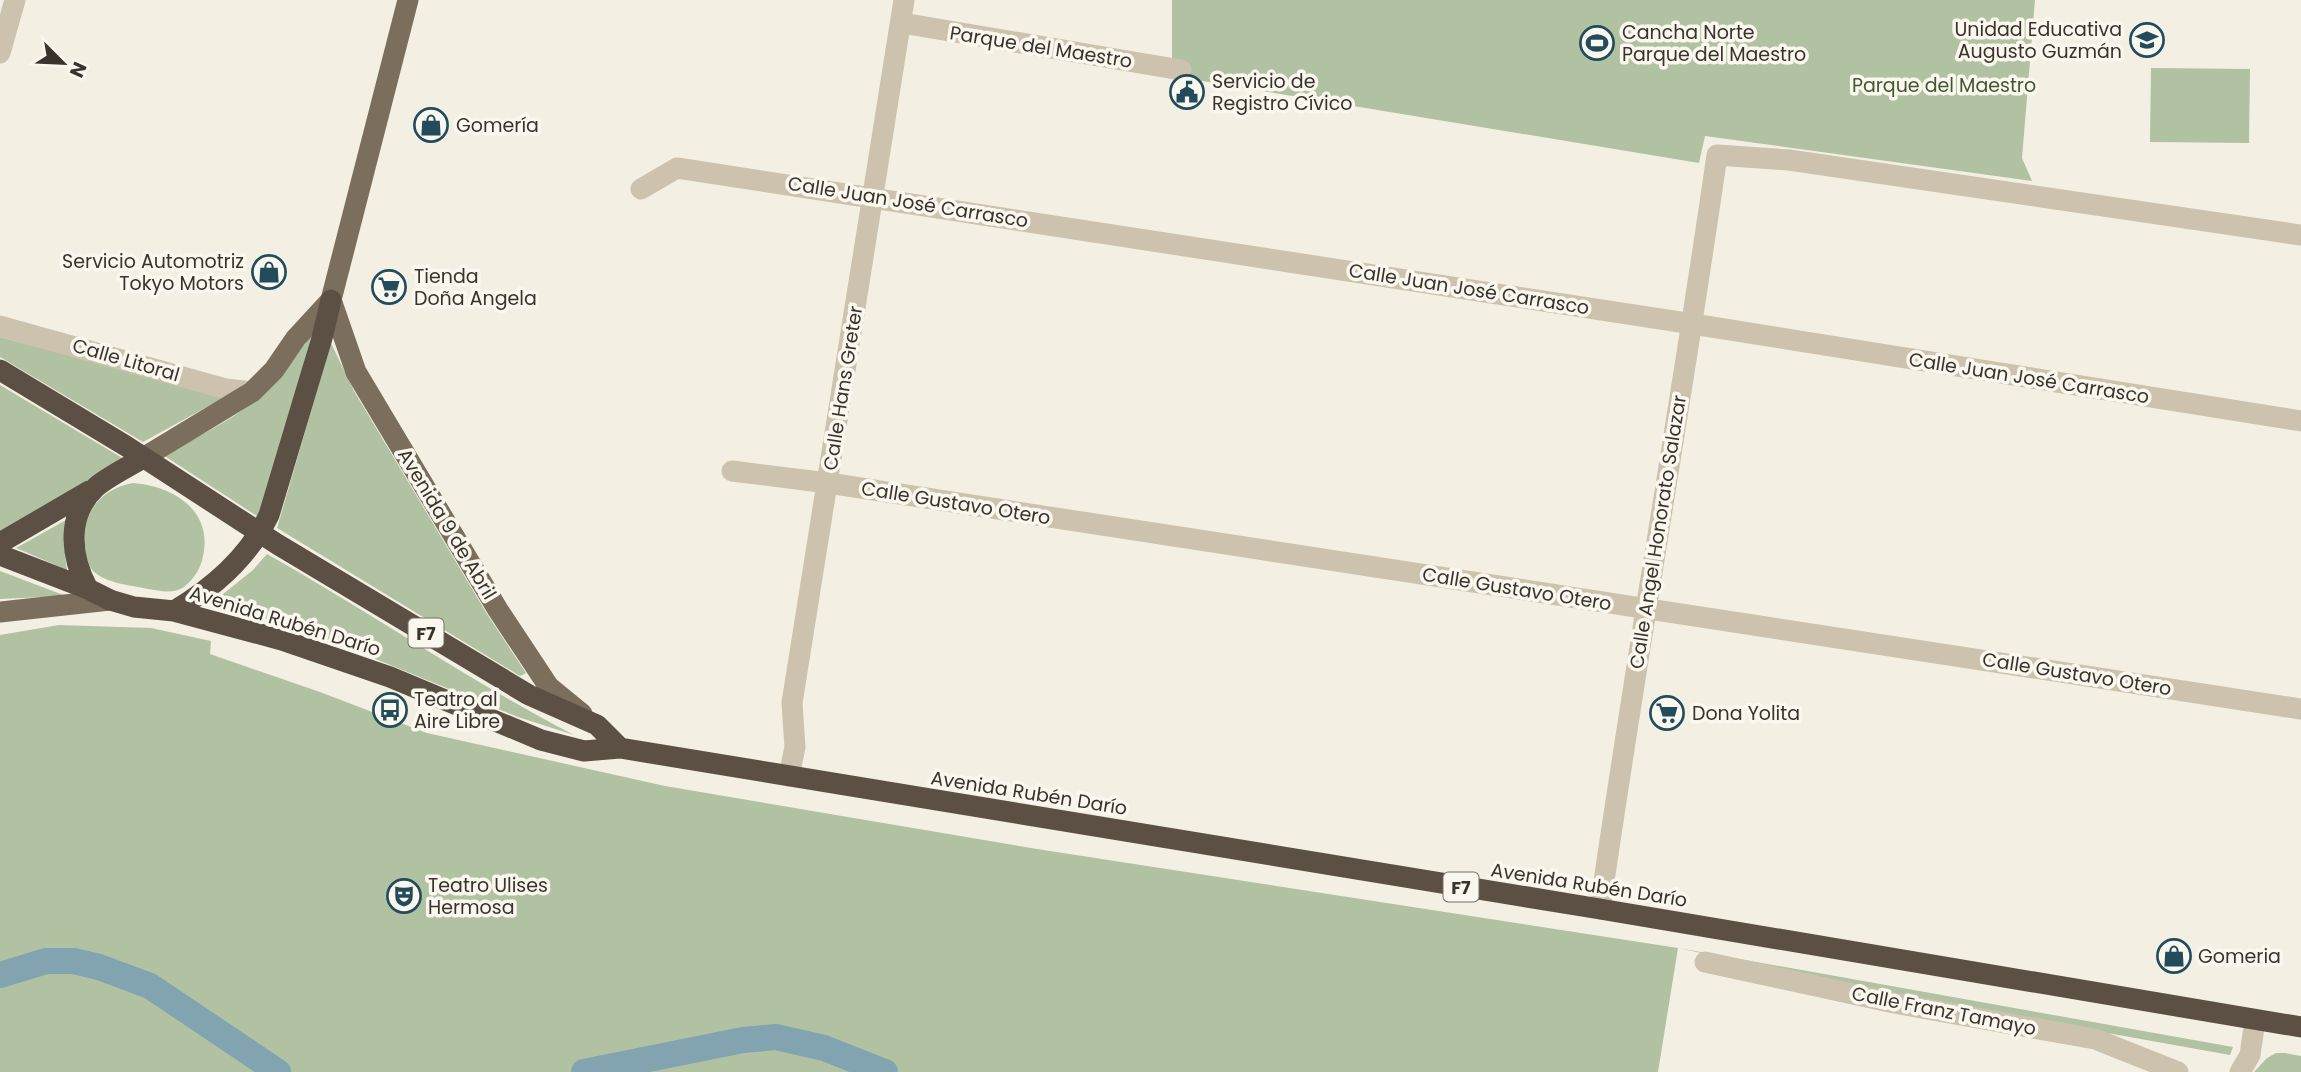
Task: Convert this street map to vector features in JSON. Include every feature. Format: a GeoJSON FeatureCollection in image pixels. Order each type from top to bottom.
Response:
{"type":"FeatureCollection","features":[{"type":"Feature","properties":{"kind":"highway"},"geometry":{"type":"LineString","coordinates":[[174,611],[201,595],[243,555],[261,533],[273,502],[331,300]]}},
{"type":"Feature","properties":{"kind":"highway"},"geometry":{"type":"LineString","coordinates":[[0,370],[143,458],[0,543]]}},
{"type":"Feature","properties":{"kind":"highway","name":"F7"},"geometry":{"type":"LineString","coordinates":[[143,458],[261,533]]}},
{"type":"Feature","properties":{"kind":"highway"},"geometry":{"type":"LineString","coordinates":[[88,589],[78,572],[74,529],[80,506],[97,486]]}},
{"type":"Feature","properties":{"kind":"highway","name":"Avenida Rubén Darío"},"geometry":{"type":"LineString","coordinates":[[261,533],[529,695],[597,725],[620,748]]}},
{"type":"Feature","properties":{"kind":"highway"},"geometry":{"type":"LineString","coordinates":[[0,555],[88,589]]}},
{"type":"Feature","properties":{"kind":"highway","name":"F7"},"geometry":{"type":"LineString","coordinates":[[88,589],[110,600],[134,607],[174,611]]}},
{"type":"Feature","properties":{"kind":"highway","name":"Avenida Rubén Darío"},"geometry":{"type":"LineString","coordinates":[[174,611],[282,640],[390,677],[541,740],[584,751],[620,748],[2301,1027]]}},
{"type":"Feature","properties":{"kind":"main road"},"geometry":{"type":"LineString","coordinates":[[143,458],[252,392],[274,370],[296,338],[331,300],[408,0]]}},
{"type":"Feature","properties":{"kind":"main road","name":"Avenida 9 de Abril"},"geometry":{"type":"LineString","coordinates":[[331,300],[356,372],[498,610],[549,687],[597,725]]}},
{"type":"Feature","properties":{"kind":"main road"},"geometry":{"type":"LineString","coordinates":[[0,612],[110,600]]}},
{"type":"Feature","properties":{"kind":"street"},"geometry":{"type":"LineString","coordinates":[[0,53],[15,0]]}},
{"type":"Feature","properties":{"kind":"street","name":"Calle Hans Greter"},"geometry":{"type":"LineString","coordinates":[[789,776],[795,747],[792,703],[904,0]]}},
{"type":"Feature","properties":{"kind":"street","name":"Parque del Maestro"},"geometry":{"type":"LineString","coordinates":[[902,23],[1181,70]]}},
{"type":"Feature","properties":{"kind":"street","name":"Calle Angel Honorato Salazar"},"geometry":{"type":"LineString","coordinates":[[1600,909],[1645,608],[1693,324],[1717,155],[1789,160],[2301,235]]}},
{"type":"Feature","properties":{"kind":"street","name":"Calle Juan José Carrasco"},"geometry":{"type":"LineString","coordinates":[[641,189],[677,168],[1693,324],[2301,421]]}},
{"type":"Feature","properties":{"kind":"street","name":"Calle Litoral"},"geometry":{"type":"LineString","coordinates":[[0,326],[226,389],[252,392]]}},
{"type":"Feature","properties":{"kind":"street","name":"Calle Gustavo Otero"},"geometry":{"type":"LineString","coordinates":[[732,471],[828,483],[2301,709]]}},
{"type":"Feature","properties":{"kind":"street","name":"Calle Franz Tamayo"},"geometry":{"type":"LineString","coordinates":[[1705,962],[1894,1003],[2095,1039],[2178,1072]]}},
{"type":"Feature","properties":{"kind":"street"},"geometry":{"type":"LineString","coordinates":[[2240,1072],[2250,1055],[2255,1020]]}},
{"type":"Feature","properties":{"kind":"green space","name":"Parque del Maestro"},"geometry":{"type":"Polygon","coordinates":[[[1172,0],[2035,0],[2022,158],[2032,181],[1705,136],[1699,163],[1172,76],[1172,0]]]}},
{"type":"Feature","properties":{"kind":"green space"},"geometry":{"type":"Polygon","coordinates":[[[2151,68],[2250,69],[2249,143],[2150,142],[2151,68]]]}},
{"type":"Feature","properties":{"kind":"green space"},"geometry":{"type":"Polygon","coordinates":[[[312,334],[260,518],[163,455],[222,423],[264,394],[312,334]]]}},
{"type":"Feature","properties":{"kind":"green space"},"geometry":{"type":"Polygon","coordinates":[[[0,337],[225,397],[143,442],[0,357],[0,337]]]}},
{"type":"Feature","properties":{"kind":"green space"},"geometry":{"type":"Polygon","coordinates":[[[331,343],[354,391],[487,614],[526,673],[520,676],[277,528],[331,343]]]}},
{"type":"Feature","properties":{"kind":"green space"},"geometry":{"type":"Polygon","coordinates":[[[0,385],[124,459],[0,531],[0,385]]]}},
{"type":"Feature","properties":{"kind":"green space"},"geometry":{"type":"Polygon","coordinates":[[[133,483],[163,489],[176,496],[196,514],[202,526],[205,540],[201,565],[191,580],[180,589],[162,591],[119,583],[105,579],[93,571],[89,564],[84,541],[91,511],[113,490],[133,483]]]}},
{"type":"Feature","properties":{"kind":"green space"},"geometry":{"type":"Polygon","coordinates":[[[66,520],[64,548],[67,570],[16,548],[66,520]]]}},
{"type":"Feature","properties":{"kind":"green space"},"geometry":{"type":"Polygon","coordinates":[[[267,554],[496,692],[574,735],[518,717],[314,634],[212,603],[253,570],[267,554]]]}},
{"type":"Feature","properties":{"kind":"green space"},"geometry":{"type":"Polygon","coordinates":[[[0,571],[66,596],[0,599],[0,571]]]}},
{"type":"Feature","properties":{"kind":"green space"},"geometry":{"type":"Polygon","coordinates":[[[59,625],[151,628],[211,641],[210,654],[427,733],[665,786],[1037,849],[1678,948],[1658,1072],[0,1072],[0,635],[59,625]]]}},
{"type":"Feature","properties":{"kind":"green space"},"geometry":{"type":"Polygon","coordinates":[[[1678,948],[2233,1047],[2230,1055],[1900,996],[1678,948]]]}},
{"type":"Feature","properties":{"kind":"green space"},"geometry":{"type":"Polygon","coordinates":[[[2276,1053],[2301,1056],[2301,1072],[2254,1072],[2276,1053]]]}},
{"type":"Feature","properties":{"kind":"waterway"},"geometry":{"type":"LineString","coordinates":[[0,975],[46,961],[74,961],[99,967],[150,986],[278,1072]]}},
{"type":"Feature","properties":{"kind":"waterway"},"geometry":{"type":"LineString","coordinates":[[584,1072],[743,1040],[776,1037],[824,1048],[885,1072]]}},
{"type":"Feature","properties":{"kind":"place","name":"Unidad Educativa Augusto Guzmán"},"geometry":{"type":"Point","coordinates":[2147,40]}},
{"type":"Feature","properties":{"kind":"place","name":"Cancha Norte Parque del Maestro"},"geometry":{"type":"Point","coordinates":[1597,43]}},
{"type":"Feature","properties":{"kind":"place","name":"Servicio de Registro Cívico"},"geometry":{"type":"Point","coordinates":[1187,92]}},
{"type":"Feature","properties":{"kind":"place","name":"Gomería"},"geometry":{"type":"Point","coordinates":[431,125]}},
{"type":"Feature","properties":{"kind":"place","name":"Servicio Automotriz Tokyo Motors"},"geometry":{"type":"Point","coordinates":[269,272]}},
{"type":"Feature","properties":{"kind":"place","name":"Tienda Doña Angela"},"geometry":{"type":"Point","coordinates":[389,287]}},
{"type":"Feature","properties":{"kind":"place","name":"Teatro al Aire Libre"},"geometry":{"type":"Point","coordinates":[390,710]}},
{"type":"Feature","properties":{"kind":"place","name":"Dona Yolita"},"geometry":{"type":"Point","coordinates":[1667,713]}},
{"type":"Feature","properties":{"kind":"place","name":"Teatro Ulises Hermosa"},"geometry":{"type":"Point","coordinates":[404,896]}},
{"type":"Feature","properties":{"kind":"place","name":"Gomeria"},"geometry":{"type":"Point","coordinates":[2174,956]}}]}
